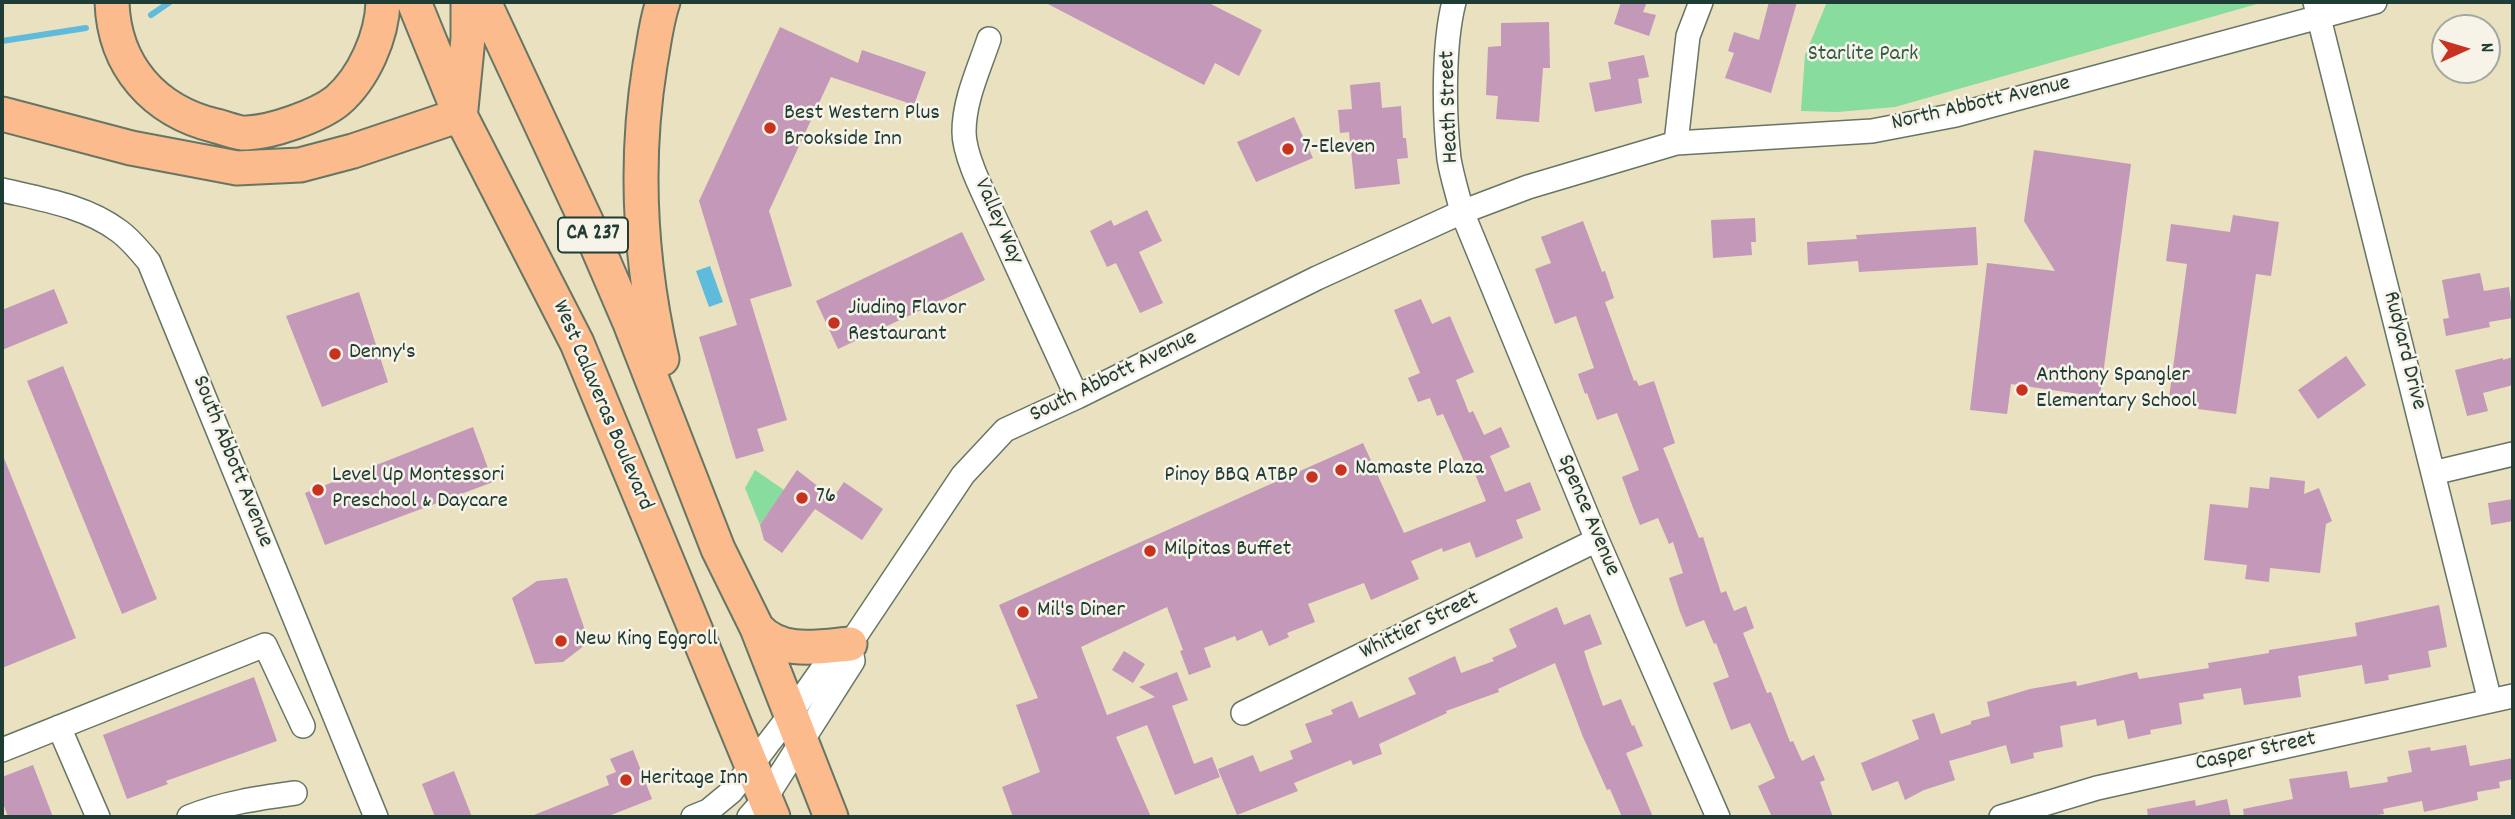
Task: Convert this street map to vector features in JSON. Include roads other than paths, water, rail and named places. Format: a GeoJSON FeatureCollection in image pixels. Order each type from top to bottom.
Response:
{"type":"FeatureCollection","features":[{"type":"Feature","properties":{"kind":"highway"},"geometry":{"type":"LineString","coordinates":[[112,2],[113,26],[128,66],[159,100],[200,122],[246,133],[295,123],[337,101],[365,67],[382,22],[383,2]]}},
{"type":"Feature","properties":{"kind":"highway","name":"West Calaveras Boulevard"},"geometry":{"type":"LineString","coordinates":[[414,2],[460,115],[577,343],[752,765],[762,811]]}},
{"type":"Feature","properties":{"kind":"highway"},"geometry":{"type":"LineString","coordinates":[[2,114],[131,148],[237,168],[300,165],[354,151],[460,115],[468,38],[468,2]]}},
{"type":"Feature","properties":{"kind":"highway","name":"CA 237"},"geometry":{"type":"LineString","coordinates":[[484,2],[587,223],[630,323],[718,549],[757,628],[831,817]]}},
{"type":"Feature","properties":{"kind":"highway"},"geometry":{"type":"LineString","coordinates":[[663,2],[642,116],[641,223],[650,304],[689,474]]}},
{"type":"Feature","properties":{"kind":"highway"},"geometry":{"type":"LineString","coordinates":[[757,628],[766,639],[797,648],[850,644]]}},
{"type":"Feature","properties":{"kind":"street","name":"Heath Street"},"geometry":{"type":"LineString","coordinates":[[1454,2],[1449,20],[1446,96],[1450,160],[1462,212]]}},
{"type":"Feature","properties":{"kind":"street"},"geometry":{"type":"LineString","coordinates":[[1676,143],[1688,36],[1701,2]]}},
{"type":"Feature","properties":{"kind":"street","name":"North Abbott Avenue"},"geometry":{"type":"LineString","coordinates":[[1462,212],[1528,187],[1676,143],[1872,131],[1956,116],[2316,9],[2375,2]]}},
{"type":"Feature","properties":{"kind":"street","name":"Rudyard Drive"},"geometry":{"type":"LineString","coordinates":[[2316,9],[2490,701]]}},
{"type":"Feature","properties":{"kind":"street","name":"Valley Way"},"geometry":{"type":"LineString","coordinates":[[989,39],[971,90],[964,134],[973,168],[1077,397]]}},
{"type":"Feature","properties":{"kind":"street","name":"South Abbott Avenue"},"geometry":{"type":"LineString","coordinates":[[2,190],[56,203],[100,220],[119,231],[149,262],[376,817]]}},
{"type":"Feature","properties":{"kind":"street","name":"South Abbott Avenue"},"geometry":{"type":"LineString","coordinates":[[762,811],[796,729],[835,651],[850,644],[962,475],[1005,430],[1317,278],[1462,212]]}},
{"type":"Feature","properties":{"kind":"street","name":"Spence Avenue"},"geometry":{"type":"LineString","coordinates":[[1462,212],[1597,540],[1718,817]]}},
{"type":"Feature","properties":{"kind":"street"},"geometry":{"type":"LineString","coordinates":[[2433,473],[2513,454]]}},
{"type":"Feature","properties":{"kind":"street","name":"Whittier Street"},"geometry":{"type":"LineString","coordinates":[[1243,713],[1597,540]]}},
{"type":"Feature","properties":{"kind":"street"},"geometry":{"type":"LineString","coordinates":[[2,750],[265,645],[303,726]]}},
{"type":"Feature","properties":{"kind":"street","name":"Casper Street"},"geometry":{"type":"LineString","coordinates":[[2001,817],[2097,788],[2513,696]]}},
{"type":"Feature","properties":{"kind":"street"},"geometry":{"type":"LineString","coordinates":[[59,727],[98,817]]}},
{"type":"Feature","properties":{"kind":"street","name":"South Abbott Avenue"},"geometry":{"type":"LineString","coordinates":[[693,817],[719,803],[752,765],[796,729]]}},
{"type":"Feature","properties":{"kind":"street"},"geometry":{"type":"LineString","coordinates":[[189,817],[248,800],[295,793]]}},
{"type":"Feature","properties":{"kind":"water"},"geometry":{"type":"Polygon","coordinates":[[[710,266],[723,302],[709,307],[696,271],[710,266]]]}},
{"type":"Feature","properties":{"kind":"waterway"},"geometry":{"type":"LineString","coordinates":[[151,15],[170,2]]}},
{"type":"Feature","properties":{"kind":"waterway"},"geometry":{"type":"LineString","coordinates":[[2,41],[86,28]]}},
{"type":"Feature","properties":{"kind":"place","name":"Best Western Plus Brookside Inn"},"geometry":{"type":"Point","coordinates":[770,128]}},
{"type":"Feature","properties":{"kind":"place","name":"7-Eleven"},"geometry":{"type":"Point","coordinates":[1288,149]}},
{"type":"Feature","properties":{"kind":"place","name":"Jiuding Flavor Restaurant"},"geometry":{"type":"Point","coordinates":[834,323]}},
{"type":"Feature","properties":{"kind":"place","name":"Denny's"},"geometry":{"type":"Point","coordinates":[335,354]}},
{"type":"Feature","properties":{"kind":"place","name":"Anthony Spangler Elementary School"},"geometry":{"type":"Point","coordinates":[2022,390]}},
{"type":"Feature","properties":{"kind":"place","name":"Namaste Plaza"},"geometry":{"type":"Point","coordinates":[1341,470]}},
{"type":"Feature","properties":{"kind":"place","name":"Pinoy BBQ ATBP"},"geometry":{"type":"Point","coordinates":[1312,477]}},
{"type":"Feature","properties":{"kind":"place","name":"Level Up Montessori Preschool & Daycare"},"geometry":{"type":"Point","coordinates":[318,490]}},
{"type":"Feature","properties":{"kind":"place","name":"76"},"geometry":{"type":"Point","coordinates":[802,498]}},
{"type":"Feature","properties":{"kind":"place","name":"Milpitas Buffet"},"geometry":{"type":"Point","coordinates":[1150,551]}},
{"type":"Feature","properties":{"kind":"place","name":"Mil's Diner"},"geometry":{"type":"Point","coordinates":[1023,612]}},
{"type":"Feature","properties":{"kind":"place","name":"New King Eggroll"},"geometry":{"type":"Point","coordinates":[561,641]}},
{"type":"Feature","properties":{"kind":"place","name":"Heritage Inn"},"geometry":{"type":"Point","coordinates":[626,780]}},
{"type":"Feature","properties":{"kind":"park label","name":"Starlite Park"},"geometry":{"type":"Point","coordinates":[1863,56]}}]}
